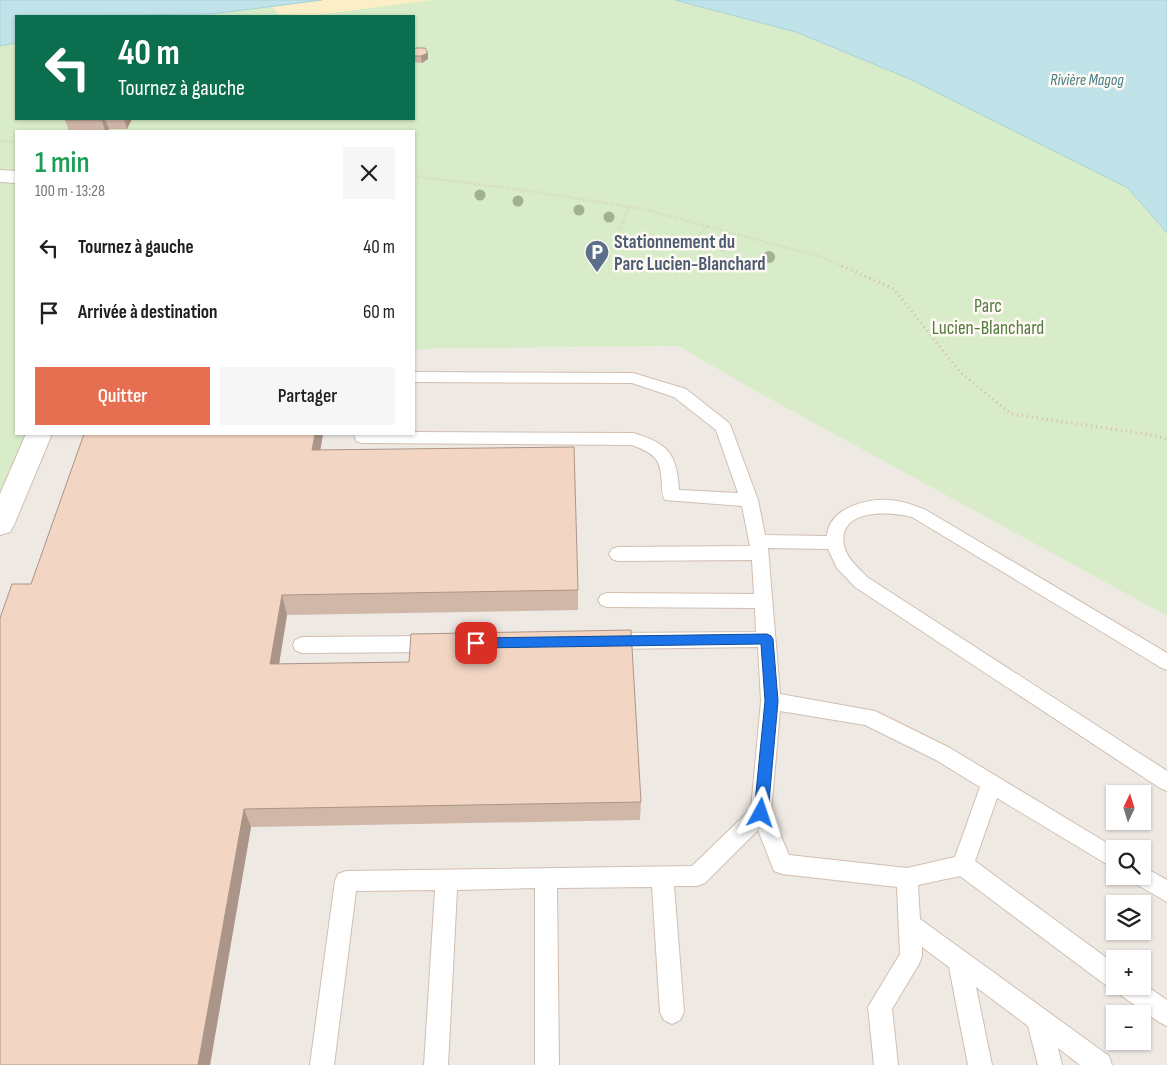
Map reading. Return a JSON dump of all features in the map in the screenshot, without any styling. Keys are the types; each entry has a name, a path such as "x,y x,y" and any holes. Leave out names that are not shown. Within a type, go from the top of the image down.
{"street":[{"path":"0,176 15,176"},
{"path":"0,525 39,435"}],"lane":[{"path":"415,377 634,378 680,393 723,427 749,500 758,547 772,701 761,813 782,864 907,878 963,865 1106,971"},
{"path":"362,435 362,437 634,439 655,446 669,463 671,496 749,500"},
{"path":"1167,662 918,513 903,506 882,505 851,512 841,520 837,531 836,543 839,559 848,571 861,582 1167,782"},
{"path":"618,554 836,543"},
{"path":"608,600 764,601"},
{"path":"589,642 767,639"},
{"path":"302,645 451,643"},
{"path":"772,701 868,718 944,754 1106,854"},
{"path":"963,865 992,783"},
{"path":"322,1065 346,881 697,876 761,813"},
{"path":"662,877 672,1012"},
{"path":"546,878 547,1065"},
{"path":"886,1065 880,1007 911,956 907,878"},
{"path":"436,1065 447,880"},
{"path":"1151,882 1167,892"},
{"path":"910,924 1100,1065"},
{"path":"958,960 980,1065"},
{"path":"1140,995 1167,1014"},
{"path":"1038,1019 1050,1065"}],"path":[{"path":"0,141 15,142"},
{"path":"415,176 529,191 629,207 826,258 894,289 960,372 1011,414 1152,435 1167,439"},
{"path":"620,228 629,207"},
{"path":"686,248 706,226"}],"shaded area":[{"path":"0,176 15,435 415,435 415,349 678,346 757,392 1167,616 1167,1065 0,1065"}],"green space":[{"name":"Parc Lucien-Blanchard","path":"322,0 675,0 796,32 910,79 1129,188 1167,233 1167,616 757,392 678,346 415,349 415,130 15,130 15,435 39,435 0,525 0,46 15,43 15,120 415,120 415,15 156,15 212,14"}],"sand":[{"path":"323,0 432,0 315,15 278,14 272,7"}],"water":[{"path":"0,0 322,0 212,14 15,15 15,43 0,46"},
{"name":"Rivière Magog","path":"675,0 1167,0 1167,233 1128,188 910,79 796,32"}],"building":[{"path":"415,48 425,48 428,53 415,56"},
{"path":"84,435 315,435 312,450 574,447 578,590 282,595 270,664 409,662 411,634 631,630 641,802 244,809 198,1065 0,1065 0,618 12,584 31,584"}],"place":[{"name":"Stationnement du Parc Lucien-Blanchard","path":"597,273"}],"route":[{"path":"476,643 767,639 772,701 761,813"}]}
